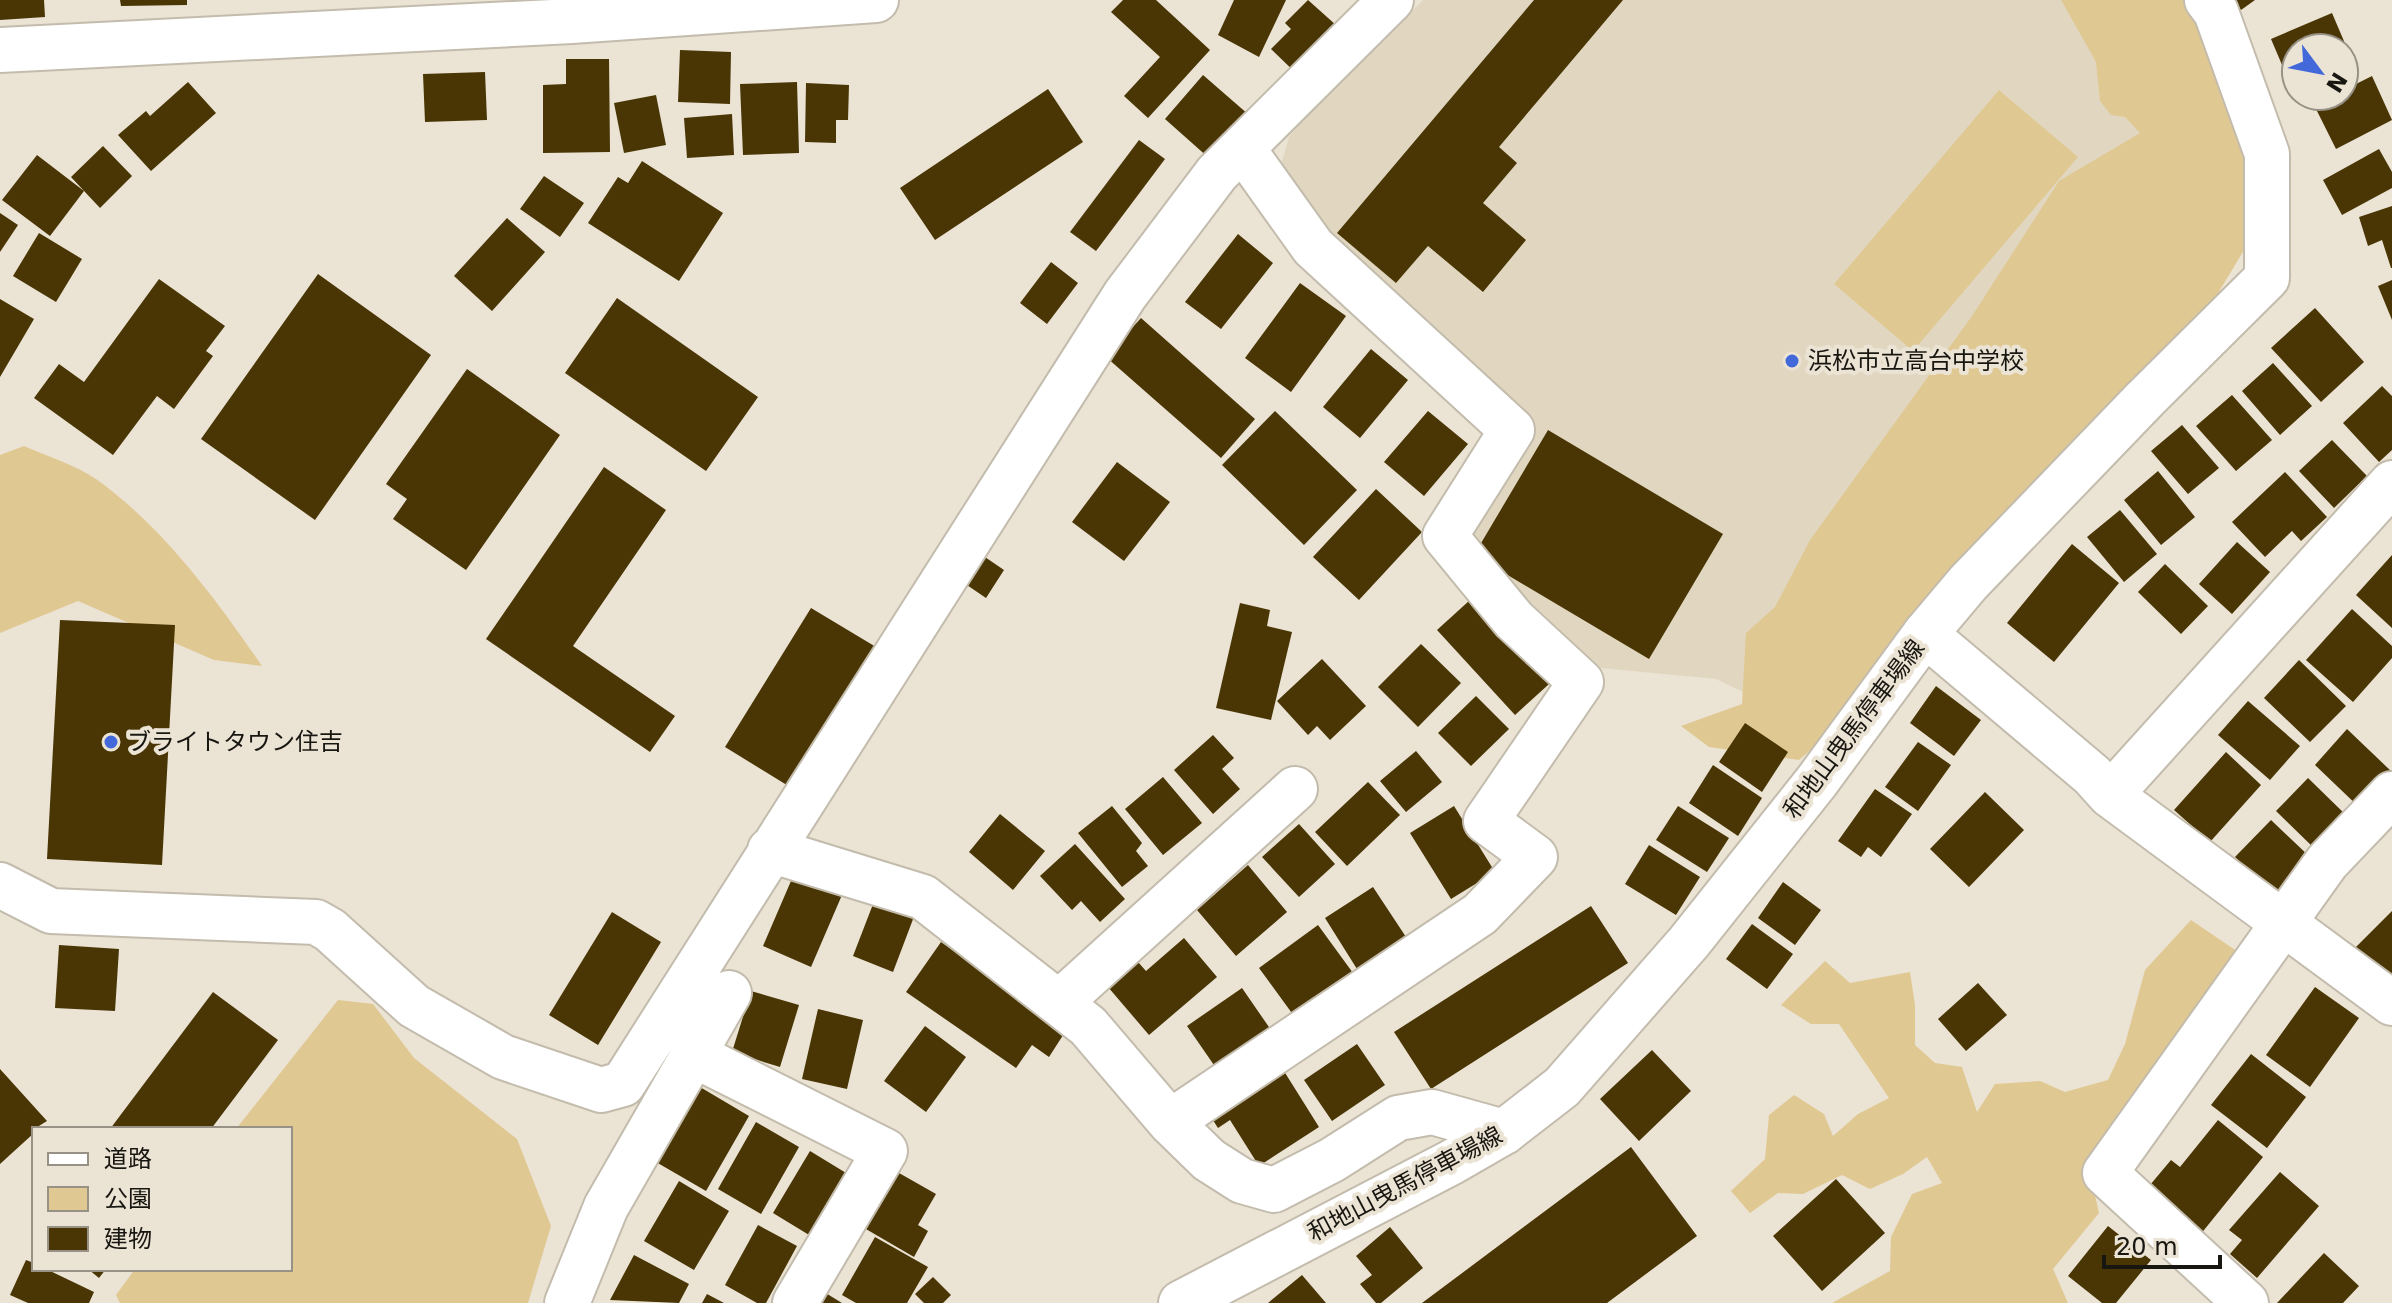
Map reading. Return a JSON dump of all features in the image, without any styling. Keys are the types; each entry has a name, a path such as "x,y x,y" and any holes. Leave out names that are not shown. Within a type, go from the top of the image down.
{"street":[{"path":"0,50 572,21 876,0"},
{"path":"0,885 51,911 316,922 436,1020 503,1057 601,1090 623,1084 1125,295 1217,173 1391,0"},
{"name":"和地山曳馬停車場線","path":"1193,1300 1504,1132 1562,1087 1689,942 1817,781 1925,634 1968,583 2134,410 2267,278 2267,154 2216,12 2207,0"},
{"path":"1170,1122 1480,914 1535,857 1486,821 1581,682 1514,620 1445,536 1512,430 1313,247 1243,149"},
{"path":"2110,795 2392,483"},
{"path":"1925,634 2092,775 2110,795 2282,925 2392,1003"},
{"path":"1060,1002 1295,789"},
{"path":"2246,1303 2105,1173 2327,862 2392,794"},
{"path":"770,850 923,897 1060,1002 1097,1037 1170,1122 1209,1160 1242,1181 1274,1190 1332,1160 1398,1118 1432,1112 1504,1132"},
{"path":"567,1303 606,1207 729,993"},
{"path":"692,1054 885,1151 795,1303"}],"shaded area":[{"name":"浜松市立高台中学校","path":"1423,0 2152,0 2211,113 1806,722 1716,679 1590,667 1465,537 1534,428 1386,294 1290,192 1281,165 1289,137 1306,115"}],"green space":[{"path":"2061,0 2191,0 2249,160 2252,237 2203,318 1847,719 1799,760 1709,747 1681,726 1742,704 1746,633 1775,607 1810,540 1972,316 2059,181 2140,133 2125,117 2111,115 2100,101 2096,62"},
{"path":"1999,90 2078,157 1913,351 1834,284"},
{"path":"24,446 88,474 144,519 187,565 262,666 214,660 78,601 0,633 0,455"},
{"path":"2191,920 2244,956 2088,1164 2099,1213 2053,1269 2068,1303 1832,1303 1890,1271 1891,1237 1912,1194 1942,1183 1927,1157 1903,1174 1870,1189 1842,1175 1803,1194 1778,1193 1750,1213 1731,1191 1765,1159 1769,1115 1794,1095 1824,1114 1833,1136 1858,1114 1889,1098 1839,1024 1811,1024 1781,1005 1825,961 1850,983 1910,972 1915,1005 1915,1045 1935,1063 1962,1067 1977,1112 1995,1084 2040,1081 2065,1092 2108,1080 2125,1044 2145,970"},
{"path":"338,1000 373,1004 414,1058 517,1139 551,1226 528,1303 120,1303 116,1295 134,1271 292,1271 292,1127 238,1127"}],"building":[{"path":"0,0 44,0 45,17 0,20"},
{"path":"120,0 187,0 187,5 121,6"},
{"path":"1123,0 1156,0 1210,50 1148,118 1124,96 1160,57 1111,12"},
{"path":"1234,0 1286,0 1259,57 1218,35"},
{"path":"1308,0 1346,34 1302,79 1271,49 1291,29 1285,23"},
{"path":"1534,0 1623,0 1499,147 1517,163 1483,203 1526,240 1483,292 1428,246 1396,283 1337,233"},
{"path":"2234,0 2255,0 2241,10"},
{"path":"2332,13 2340,32 2287,32"},
{"path":"2280,35 2280,60 2271,39"},
{"path":"680,50 731,52 730,104 678,102"},
{"path":"566,59 609,59 610,152 543,153 543,85 566,84"},
{"path":"485,72 487,120 425,122 423,74"},
{"path":"1203,75 1249,115 1210,159 1165,119"},
{"path":"2372,76 2392,120 2336,149 2318,112 2360,112 2360,82"},
{"path":"188,82 216,113 151,171 118,135 146,111 150,116"},
{"path":"797,82 799,153 743,155 740,84"},
{"path":"806,83 849,85 848,120 836,120 836,143 805,142"},
{"path":"1048,89 1083,142 935,240 900,188"},
{"path":"656,95 666,145 624,153 614,103"},
{"path":"732,114 734,155 687,158 684,118"},
{"path":"1139,140 1165,159 1096,251 1070,232"},
{"path":"103,146 132,176 100,208 71,177"},
{"path":"2379,149 2392,172 2392,188 2342,215 2323,180"},
{"path":"37,155 84,191 50,236 2,200"},
{"path":"642,161 723,213 679,281 588,223 618,177 628,183"},
{"path":"544,176 584,203 560,237 520,209"},
{"path":"2392,206 2391,268 2382,240 2368,246 2359,217"},
{"path":"0,213 18,225 0,252"},
{"path":"507,218 545,252 492,311 454,276"},
{"path":"39,233 82,259 56,302 13,276"},
{"path":"1238,234 1273,263 1221,329 1185,302"},
{"path":"1051,262 1078,283 1047,324 1020,303"},
{"path":"318,274 431,355 315,520 201,439"},
{"path":"159,279 225,326 206,351 213,356 174,409 157,396 113,455 34,398 59,364 84,382"},
{"path":"2392,280 2392,320 2378,286"},
{"path":"1300,283 1346,316 1291,392 1245,358"},
{"path":"617,298 758,397 706,471 565,373"},
{"path":"0,299 34,319 0,377"},
{"path":"2315,308 2364,362 2321,402 2271,348"},
{"path":"1141,318 1255,419 1221,458 1106,357"},
{"path":"1371,349 1408,380 1360,438 1323,407"},
{"path":"2273,363 2312,406 2280,435 2242,391"},
{"path":"467,369 560,435 466,570 393,519 407,499 386,484"},
{"path":"2382,386 2392,396 2392,450 2379,462 2343,423"},
{"path":"2232,395 2272,440 2236,471 2196,426"},
{"path":"1275,411 1357,490 1304,545 1222,465"},
{"path":"1428,411 1468,444 1424,496 1384,462"},
{"path":"2182,425 2219,468 2188,494 2151,451"},
{"path":"1548,430 1723,534 1649,659 1474,555"},
{"path":"2332,440 2367,476 2334,508 2299,471"},
{"path":"1117,462 1170,502 1124,561 1072,522"},
{"path":"604,467 666,510 573,646 675,716 650,752 486,639"},
{"path":"2158,471 2195,517 2161,545 2124,500"},
{"path":"2285,472 2327,517 2301,541 2292,531 2265,557 2232,522"},
{"path":"1376,489 1422,532 1359,600 1313,557"},
{"path":"2120,510 2157,554 2124,582 2087,537"},
{"path":"2237,542 2270,572 2232,614 2199,584"},
{"path":"2072,544 2119,583 2054,662 2007,623"},
{"path":"979,553 1004,570 986,598 961,581"},
{"path":"2392,555 2392,628 2356,595"},
{"path":"2165,564 2208,606 2181,634 2138,592"},
{"path":"1481,590 1559,675 1515,715 1437,630"},
{"path":"1240,603 1270,610 1267,626 1292,632 1271,720 1216,708"},
{"path":"811,608 876,647 790,787 725,747"},
{"path":"2352,609 2392,646 2392,658 2353,702 2306,660"},
{"name":"ブライトタウン住吉","path":"60,620 175,625 162,865 47,859"},
{"path":"1421,644 1461,683 1418,727 1378,687"},
{"path":"1322,659 1366,706 1330,740 1317,726 1308,735 1277,701"},
{"path":"2299,660 2346,706 2310,742 2264,698"},
{"path":"1936,686 1981,720 1954,756 1910,723"},
{"path":"1476,696 1509,729 1471,766 1438,733"},
{"path":"2248,701 2300,746 2270,780 2218,735"},
{"path":"1745,723 1788,752 1762,792 1719,762"},
{"path":"2347,729 2392,772 2392,777 2362,810 2315,765"},
{"path":"1213,735 1234,758 1222,769 1240,789 1213,814 1174,770"},
{"path":"1918,742 1951,765 1918,811 1885,787"},
{"path":"1416,751 1442,782 1406,812 1380,781"},
{"path":"2226,752 2261,785 2210,842 2174,810"},
{"path":"1713,765 1762,798 1738,836 1689,803"},
{"path":"1163,777 1202,823 1163,855 1125,809"},
{"path":"2308,778 2348,817 2316,850 2276,811"},
{"path":"1368,782 1400,815 1347,866 1315,832"},
{"path":"1875,789 1912,814 1881,857 1868,847 1861,857 1838,841"},
{"path":"1985,792 2024,830 1969,887 1930,849"},
{"path":"1112,806 1142,843 1136,851 1148,866 1122,887 1078,833"},
{"path":"1454,806 1495,872 1451,899 1410,833"},
{"path":"1678,806 1729,838 1707,872 1656,840"},
{"path":"1000,814 1045,851 1013,890 969,852"},
{"path":"2271,820 2311,858 2275,896 2235,857"},
{"path":"1299,824 1335,864 1299,897 1262,857"},
{"path":"1075,844 1125,899 1100,922 1081,901 1072,910 1040,876"},
{"path":"1649,845 1700,877 1676,915 1625,884"},
{"path":"1248,865 1287,912 1236,956 1197,910"},
{"path":"797,867 845,888 811,967 763,946"},
{"path":"1783,882 1821,910 1795,945 1758,918"},
{"path":"1373,887 1406,937 1357,969 1325,918"},
{"path":"875,899 915,914 893,972 853,956"},
{"path":"1591,906 1628,963 1431,1089 1394,1032"},
{"path":"2392,911 2392,984 2355,948"},
{"path":"612,912 661,942 598,1045 549,1015"},
{"path":"1752,924 1793,954 1767,989 1726,959"},
{"path":"1318,925 1353,973 1294,1016 1259,968"},
{"path":"1184,938 1217,977 1149,1035 1108,987 1138,962 1146,971"},
{"path":"941,942 1067,1029 1049,1057 1032,1045 1016,1068 906,992"},
{"path":"59,945 119,949 115,1011 55,1008"},
{"path":"1978,983 2007,1015 1966,1051 1938,1019"},
{"path":"2315,987 2359,1018 2310,1087 2266,1055"},
{"path":"1242,988 1271,1030 1216,1068 1187,1026"},
{"path":"751,991 799,1005 780,1067 732,1052"},
{"path":"213,992 278,1040 213,1127 112,1127"},
{"path":"818,1009 863,1020 847,1089 802,1079"},
{"path":"925,1026 966,1057 926,1112 884,1081"},
{"path":"1357,1044 1385,1085 1332,1121 1304,1080"},
{"path":"1652,1050 1691,1091 1639,1141 1600,1099"},
{"path":"2251,1054 2306,1097 2267,1148 2211,1105"},
{"path":"1282,1068 1319,1127 1259,1166 1230,1120 1218,1128 1209,1114"},
{"path":"0,1069 47,1121 32,1127 32,1135 0,1164"},
{"path":"700,1087 749,1116 706,1191 656,1162"},
{"path":"2218,1120 2263,1157 2200,1235 2145,1191 2171,1160 2180,1167"},
{"path":"756,1122 799,1147 761,1214 718,1189"},
{"path":"1631,1147 1697,1236 1607,1303 1422,1303"},
{"path":"810,1151 851,1176 814,1238 773,1213"},
{"path":"892,1169 936,1194 918,1225 928,1231 914,1257 859,1225"},
{"path":"2280,1172 2319,1206 2257,1278 2230,1254 2242,1240 2229,1230"},
{"path":"1836,1179 1885,1233 1822,1291 1773,1236"},
{"path":"679,1181 729,1211 694,1270 644,1241"},
{"path":"758,1225 797,1246 766,1303 757,1303 725,1285"},
{"path":"2108,1226 2151,1260 2116,1303 2102,1303 2068,1276"},
{"path":"1390,1227 1423,1268 1381,1303 1376,1303 1360,1284 1372,1275 1356,1256"},
{"path":"875,1237 928,1267 907,1303 856,1303 842,1295"},
{"path":"2324,1253 2359,1286 2343,1303 2277,1303"},
{"path":"634,1255 689,1284 679,1303 610,1300"},
{"path":"26,1260 32,1262 32,1271 50,1271 94,1292 89,1303 28,1303 10,1295"},
{"path":"90,1271 104,1271 99,1278"},
{"path":"1302,1275 1326,1303 1268,1303"},
{"path":"933,1277 951,1295 943,1303 924,1303 915,1294"},
{"path":"824,1292 842,1303 817,1303"},
{"path":"707,1294 724,1303 702,1303"}],"place":[{"name":"浜松市立高台中学校","path":"1792,361"},
{"name":"ブライトタウン住吉","path":"111,742"}]}
